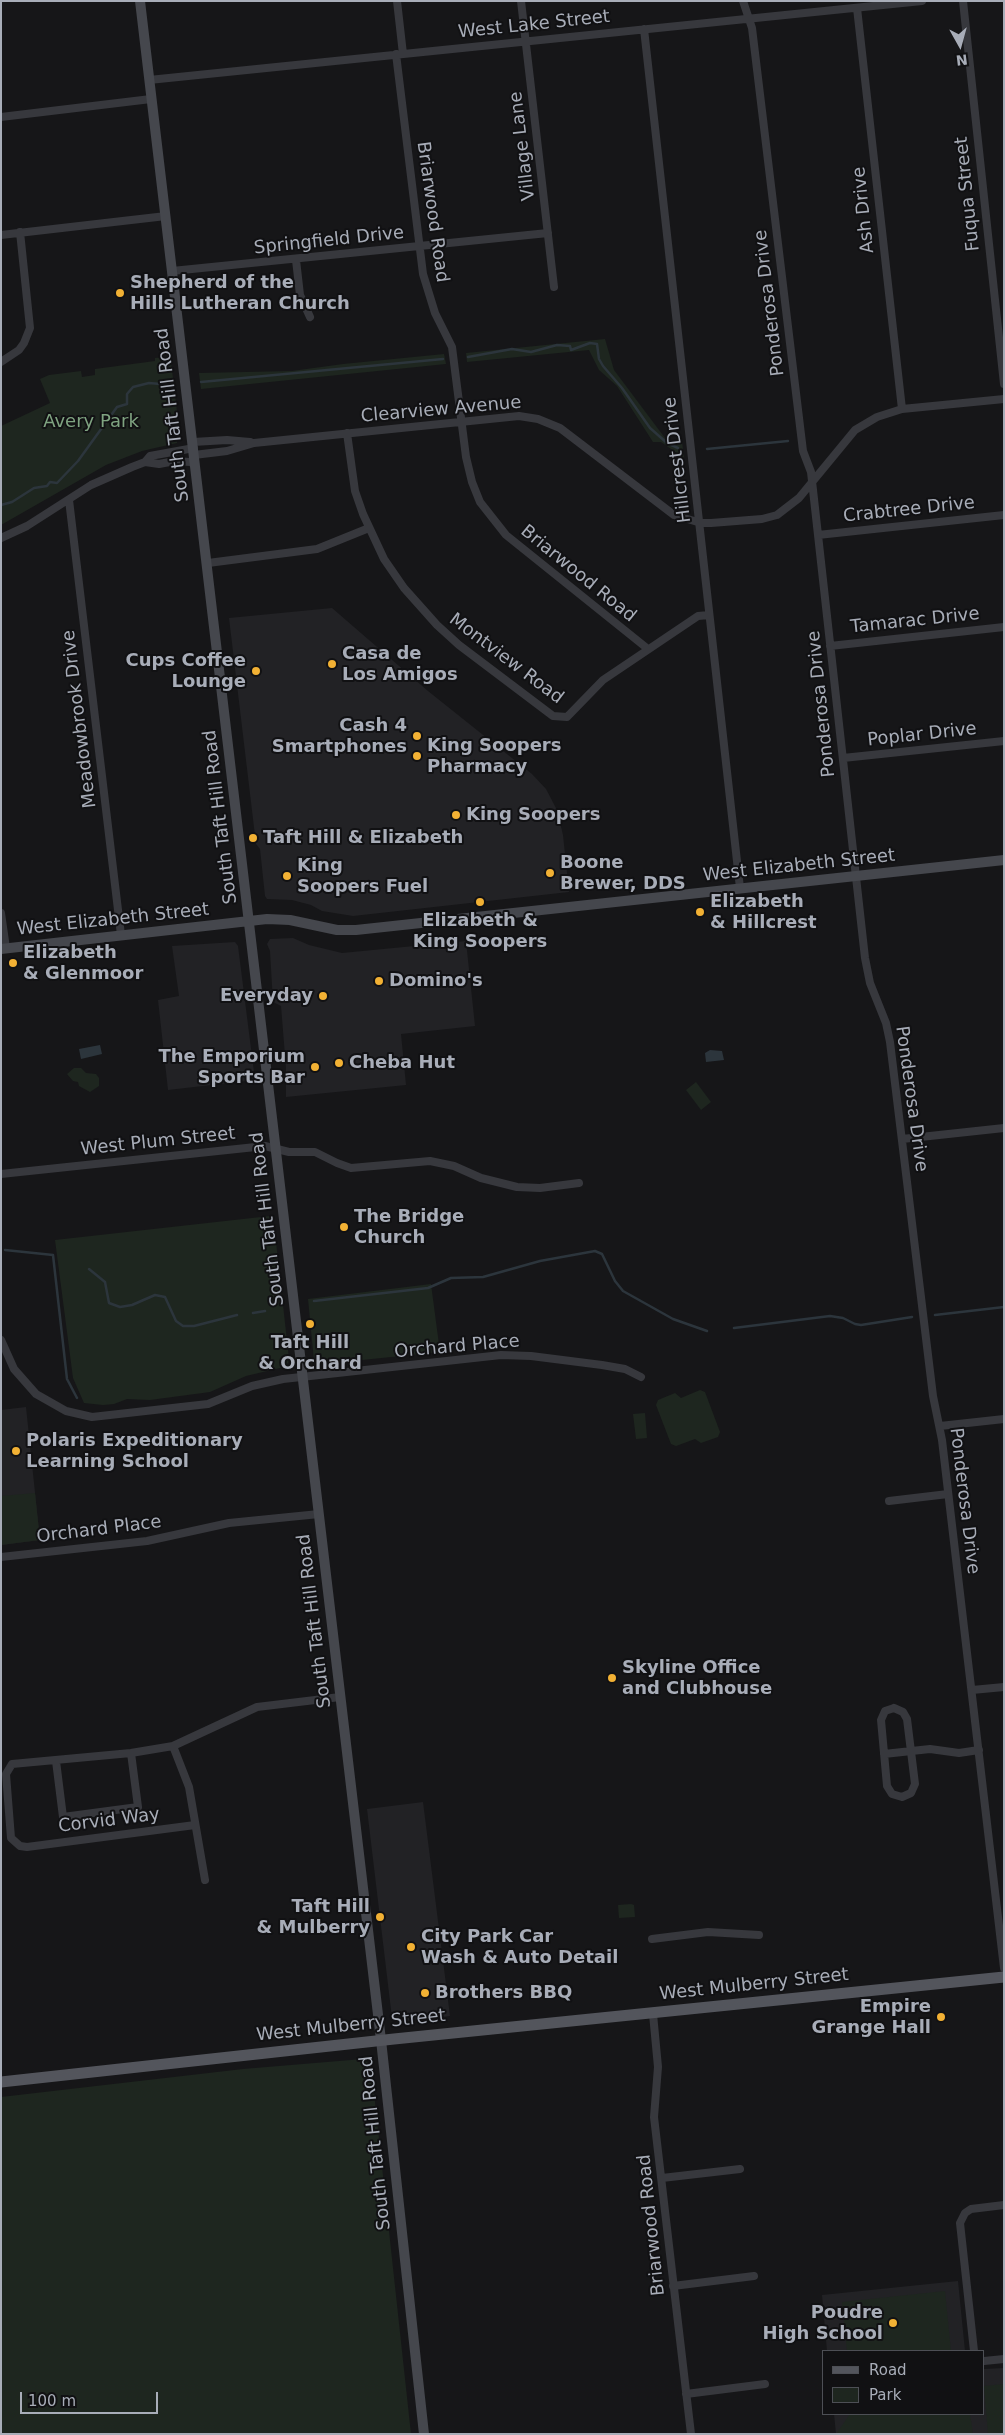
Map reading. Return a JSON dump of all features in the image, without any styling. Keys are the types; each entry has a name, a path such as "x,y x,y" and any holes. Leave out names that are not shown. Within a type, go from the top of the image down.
{"main road":[{"name":"South Taft Hill Road","path":"140,1 208,562 381,2040 424,2434"},
{"name":"West Elizabeth Street","path":"3,948 280,919 338,930 356,930 1004,860"},
{"name":"West Mulberry Street","path":"1,2082 381,2040 1004,1977"}],"street":[{"name":"Briarwood Road","path":"397,1 400,54 420,246 428,294 452,347 461,421 472,482 480,502 495,524 519,547 648,648"},
{"name":"Village Lane","path":"521,1 554,286"},
{"name":"Ponderosa Drive","path":"743,1 752,28 803,451 812,481 865,958 870,983 886,1023 890,1042 933,1396 940,1426 1004,1968"},
{"name":"West Lake Street","path":"149,80 922,1"},
{"name":"Fuqua Street","path":"963,1 1004,384"},
{"name":"Ash Drive","path":"857,8 902,409"},
{"name":"Hillcrest Drive","path":"644,29 701,523 709,615 740,888"},
{"path":"1,117 151,99"},
{"path":"1,235 166,216"},
{"path":"1,362 18,350 30,328 20,232"},
{"name":"Springfield Drive","path":"172,271 296,260 548,233"},
{"path":"296,260 300,295 310,317"},
{"name":"Clearview Avenue","path":"1,538 69,500 91,485 145,462 150,456 227,451 254,443 519,416 538,419 560,428 674,515 701,523 762,519 777,515 799,498 855,430 877,417 902,409 1004,399"},
{"name":"Montview Road","path":"347,433 355,491 369,528 384,559 404,588 437,625 459,645 554,716 567,717 603,680 698,616 709,615"},
{"name":"Clearview Avenue","path":"145,462 159,464 183,461 194,452 227,440 254,443"},
{"name":"Meadowbrook Drive","path":"69,500 120,935"},
{"name":"Crabtree Drive","path":"818,535 1004,515"},
{"path":"208,562 317,548 369,528"},
{"name":"Tamarac Drive","path":"830,646 1004,627"},
{"name":"Poplar Drive","path":"843,758 1004,741"},
{"path":"1,913 3,948"},
{"path":"902,1139 1004,1128"},
{"name":"West Plum Street","path":"1,1174 265,1146 289,1152 315,1152 337,1164 352,1168 424,1161 440,1162 482,1178 517,1187 540,1188 578,1183"},
{"name":"Orchard Place","path":"1,1340 14,1369 36,1394 66,1411 92,1417 202,1406 225,1399 265,1382 517,1354 624,1369 641,1377"},
{"path":"940,1426 1004,1419"},
{"path":"889,1501 948,1494"},
{"name":"Orchard Place","path":"1,1557 147,1541 229,1524 319,1514"},
{"path":"972,1690 1004,1687"},
{"path":"131,1753 138,1807 63,1817 56,1761 131,1753 173,1746 257,1706 340,1697"},
{"path":"891,1708 898,1708 905,1714 911,1752 914,1787 908,1795 902,1797 895,1796 888,1789 884,1754 880,1720 885,1711 891,1708"},
{"path":"173,1746 189,1787 205,1880"},
{"path":"884,1754 930,1749 959,1753 979,1750"},
{"name":"Corvid Way","path":"56,1761 12,1764 6,1774 11,1838 20,1846 27,1847 195,1825"},
{"path":"652,1939 708,1932 759,1935"},
{"name":"Briarwood Road","path":"653,2014 658,2061 654,2117 691,2434"},
{"path":"662,2178 740,2168"},
{"path":"974,2350 961,2220 971,2209 1004,2205"},
{"path":"674,2286 754,2276"},
{"path":"985,2361 1004,2360"},
{"path":"686,2394 765,2384"}],"shaded area":[{"path":"332,608 428,691 532,774 546,789 557,810 563,835 569,892 353,916 322,911 311,905 292,900 267,899 265,896 260,849 256,844 229,618"},
{"path":"293,938 309,945 342,953 466,941 475,1026 401,1034 406,1085 286,1097 286,1068 281,1006 273,1002 270,951 267,944 270,939"},
{"path":"235,942 238,946 255,1080 168,1090 158,1000 179,996 172,946"},
{"path":"100,1045 102,1054 81,1059 79,1049"},
{"path":"710,1050 722,1051 724,1060 706,1062 705,1053"},
{"name":"Polaris Expeditionary Learning School","path":"26,1407 40,1540 1,1545 1,1410"},
{"path":"423,1802 450,2016 396,2022 392,2018 367,1809"},
{"name":"Poudre High School","path":"958,2281 965,2350 827,2350 822,2295"},
{"path":"1004,2368 1004,2434 836,2434 834,2415 985,2415 985,2369"}],"green space":[{"path":"605,339 614,370 668,442 682,441 684,458 661,442 653,442 617,386 599,370 589,350 467,362 466,353"},
{"path":"444,354 446,364 201,389 199,373 292,371"},
{"name":"Avery Park","path":"166,357 171,362 180,436 177,438 177,443 142,451 106,465 1,525 1,426 50,403 40,379 49,375 81,371 82,377 95,375 95,369 155,361 155,358"},
{"path":"74,1068 81,1068 86,1073 96,1074 99,1078 99,1086 90,1092 79,1086 78,1082 73,1081 67,1074"},
{"path":"696,1082 711,1102 701,1110 686,1090"},
{"path":"270,1216 275,1233 288,1363 280,1368 246,1376 210,1392 150,1400 127,1399 114,1404 103,1405 84,1403 73,1378 55,1240"},
{"path":"431,1284 440,1352 323,1364 314,1361 308,1299"},
{"path":"700,1390 705,1392 720,1432 718,1437 701,1443 695,1439 676,1446 671,1444 656,1405 658,1400 675,1393 681,1398"},
{"path":"645,1413 647,1438 636,1439 633,1414"},
{"path":"35,1493 40,1540 1,1545 1,1496"},
{"path":"618,1905 634,1905 635,1917 619,1918"},
{"path":"363,2059 371,2065 411,2434 1,2434 1,2097 243,2069"},
{"name":"Poudre High School","path":"945,2291 951,2350 847,2350 842,2302"},
{"path":"1004,2384 1004,2434 988,2434 985,2386"},
{"path":"849,2415 970,2415 973,2434 836,2434"}],"waterway":[{"path":"468,357 512,349 531,352 557,345 570,346 571,350 590,343 597,344 599,359 603,366 622,388 650,428 667,443 678,448"},
{"path":"201,382 443,359"},
{"path":"1,505 12,502 34,488 47,486 50,482 57,483 78,461 117,407 127,404 127,394 133,387 149,383 172,385"},
{"path":"707,449 788,441"},
{"path":"5,1250 53,1255 67,1379 77,1398"},
{"path":"314,1301 428,1288 451,1278 483,1277 540,1261 595,1251 602,1254 615,1281 623,1291 673,1319 707,1331"},
{"path":"89,1269 105,1282 109,1303 120,1307 132,1305 155,1295 165,1297 176,1321 183,1326 194,1326 237,1315"},
{"path":"935,1315 1004,1307"},
{"path":"253,1313 265,1311"},
{"path":"734,1328 830,1316 843,1318 861,1325 912,1317"}],"place":[{"name":"Shepherd of the Hills Lutheran Church","path":"120,293"},
{"name":"Casa de Los Amigos","path":"332,664"},
{"name":"Cups Coffee Lounge","path":"256,671"},
{"name":"Cash 4 Smartphones","path":"417,736"},
{"name":"King Soopers Pharmacy","path":"417,756"},
{"name":"King Soopers","path":"456,815"},
{"name":"Taft Hill & Elizabeth","path":"253,838"},
{"name":"Boone Brewer, DDS","path":"550,873"},
{"name":"King Soopers Fuel","path":"287,876"},
{"name":"Elizabeth & King Soopers","path":"480,902"},
{"name":"Elizabeth & Hillcrest","path":"700,912"},
{"name":"Elizabeth & Glenmoor","path":"13,963"},
{"name":"Domino's","path":"379,981"},
{"name":"Everyday","path":"323,996"},
{"name":"Cheba Hut","path":"339,1063"},
{"name":"The Emporium Sports Bar","path":"315,1067"},
{"name":"The Bridge Church","path":"344,1227"},
{"name":"Taft Hill & Orchard","path":"310,1324"},
{"name":"Polaris Expeditionary Learning School","path":"16,1451"},
{"name":"Skyline Office and Clubhouse","path":"612,1678"},
{"name":"Taft Hill & Mulberry","path":"380,1917"},
{"name":"City Park Car Wash & Auto Detail","path":"411,1947"},
{"name":"Brothers BBQ","path":"425,1993"},
{"name":"Empire Grange Hall","path":"941,2017"},
{"name":"Poudre High School","path":"893,2323"}]}
